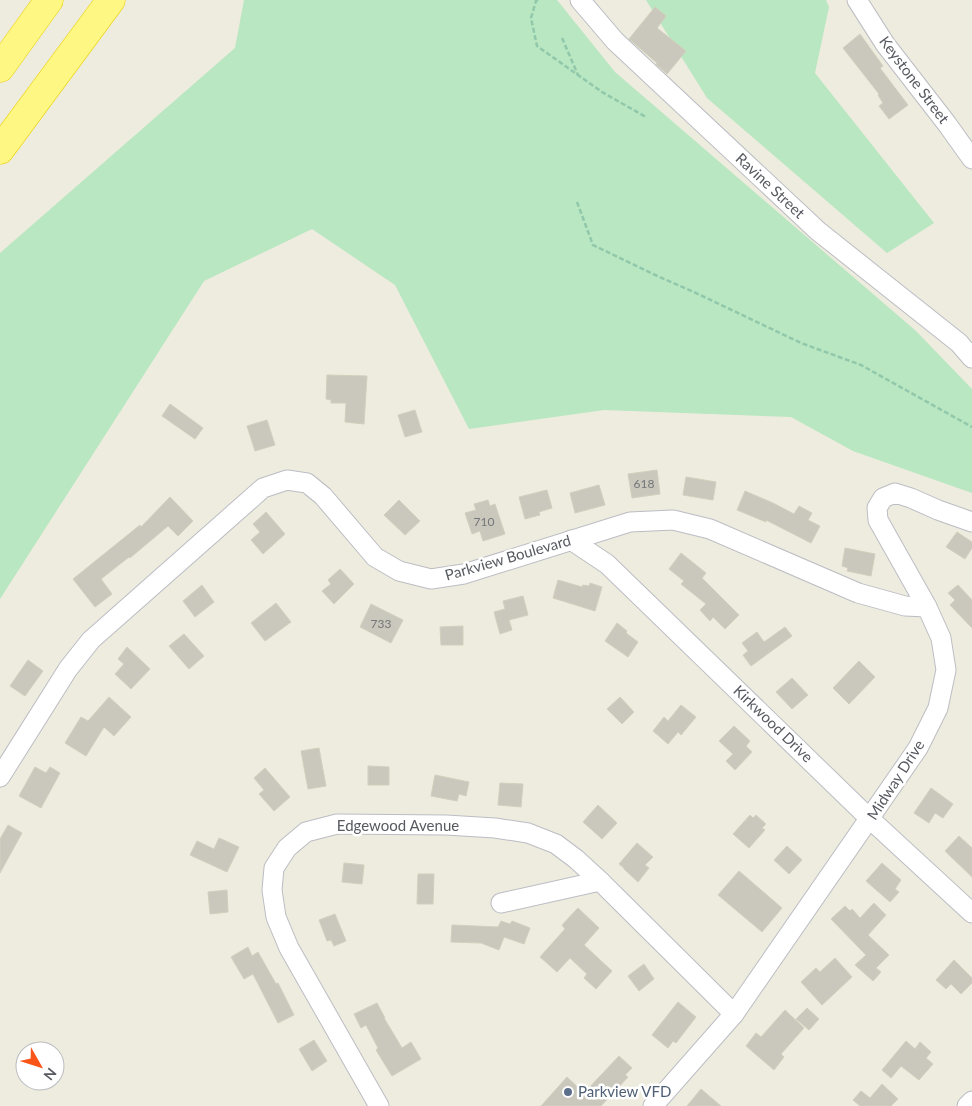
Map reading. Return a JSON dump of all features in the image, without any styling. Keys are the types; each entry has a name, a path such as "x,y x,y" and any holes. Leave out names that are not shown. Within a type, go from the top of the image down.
{"highway":[{"path":"0,68 49,0"},
{"path":"0,150 112,0"}],"street":[{"name":"Ravine Street","path":"580,0 615,41 818,231 966,341 972,358"},
{"name":"Keystone Street","path":"857,0 885,44 972,159"},
{"name":"Parkview Boulevard","path":"0,777 68,669 91,640 263,488 287,480 307,483 323,496 375,557 398,571 431,579 464,574 630,522 673,520 710,529 858,592 905,606 927,607"},
{"name":"Midway Drive","path":"654,1106 734,1014 918,748 938,708 946,670 941,638 927,607 878,520 877,508 883,498 895,493 972,522"},
{"name":"Kirkwood Drive","path":"571,540 607,564 870,819 972,913"},
{"name":"Edgewood Avenue","path":"379,1106 289,948 276,917 272,890 274,868 288,848 306,832 338,824 446,825 496,828 528,833 556,844 600,881 734,1014"},
{"path":"501,903 600,881"},
{"path":"967,1106 972,1101"}],"path":[{"path":"538,0 536,1 531,18 537,46 602,92 646,117"},
{"path":"562,38 578,76"},
{"path":"577,202 593,245 801,343 861,365 972,427"}],"green space":[{"path":"244,0 557,0 615,72 916,331 972,389 972,493 853,451 791,417 604,410 469,429 395,285 312,229 204,281 0,599 0,253 235,48"},
{"path":"646,0 826,0 829,7 815,73 934,223 887,253 707,98"}],"building":[{"path":"655,7 666,16 657,28 686,51 667,74 629,39"},
{"path":"860,34 883,66 880,68 908,105 889,119 879,106 883,103 879,94 843,48"},
{"path":"327,375 367,376 364,424 345,422 346,403 331,403 331,400 326,399"},
{"path":"170,404 203,428 195,439 162,416"},
{"path":"415,410 422,432 405,437 398,415"},
{"path":"267,420 275,445 255,451 247,426"},
{"path":"657,470 660,494 632,498 628,474"},
{"path":"686,477 716,482 713,500 683,495"},
{"path":"599,485 605,505 575,513 570,493"},
{"path":"547,490 552,508 539,512 540,515 525,519 519,497"},
{"path":"745,491 794,514 799,506 812,513 808,520 820,526 811,543 766,520 766,522 737,510"},
{"path":"170,497 193,521 178,536 168,526 130,558 101,579 112,594 95,607 73,579 140,525 141,527"},
{"path":"399,500 420,521 405,535 384,515"},
{"path":"488,500 490,506 495,504 505,534 483,541 480,531 472,534 465,513 476,510 474,504"},
{"path":"266,512 285,534 263,554 251,540 260,532 253,524"},
{"path":"957,532 972,542 972,548 965,559 946,547"},
{"path":"845,548 875,554 871,576 847,571 848,568 842,566"},
{"path":"681,553 706,573 702,578 739,615 725,629 713,617 710,621 700,610 706,604 681,584 684,581 669,569"},
{"path":"340,569 354,584 334,604 322,591 331,584 328,580"},
{"path":"558,580 582,587 583,585 589,586 590,583 602,587 595,611 553,598"},
{"path":"202,585 214,602 195,617 183,601"},
{"path":"958,585 972,600 972,628 950,605 955,600 948,593"},
{"path":"523,596 528,615 509,620 512,630 500,634 494,612 505,609 503,601"},
{"path":"276,603 291,622 265,641 251,623"},
{"path":"371,604 403,620 391,643 360,627"},
{"path":"617,623 638,642 628,657 605,641"},
{"path":"463,626 463,645 441,645 440,627"},
{"path":"785,627 792,636 751,666 743,655 748,651 742,643 757,632 764,642"},
{"path":"184,634 204,656 189,669 169,646"},
{"path":"127,647 150,669 131,689 115,674 124,664 118,659"},
{"path":"28,660 43,671 25,696 10,686"},
{"path":"859,661 875,677 849,704 833,688"},
{"path":"792,678 808,695 792,709 776,692"},
{"path":"109,697 131,717 114,736 104,727 86,756 65,743 81,717 88,721"},
{"path":"620,697 634,712 622,724 607,709"},
{"path":"681,705 696,717 681,735 678,732 668,744 653,731 664,717 668,721"},
{"path":"734,726 750,741 746,746 752,752 735,770 726,761 733,754 719,741"},
{"path":"319,748 326,786 308,789 301,751"},
{"path":"368,766 389,767 389,785 368,785"},
{"path":"35,767 46,773 50,767 60,773 41,808 19,796"},
{"path":"265,768 290,797 274,811 259,794 264,790 254,778"},
{"path":"435,775 469,782 466,796 459,794 457,801 431,796"},
{"path":"500,783 523,784 521,807 498,805"},
{"path":"931,788 953,804 943,818 935,813 929,823 914,813"},
{"path":"598,805 617,823 602,839 583,822"},
{"path":"750,815 753,818 756,815 766,824 762,828 765,830 749,848 733,834"},
{"path":"8,825 22,833 0,873 0,839"},
{"path":"959,836 972,848 972,877 945,851"},
{"path":"219,838 239,847 227,872 190,855 197,841 214,849"},
{"path":"637,843 653,857 645,865 649,868 638,882 619,864"},
{"path":"787,846 802,860 789,874 774,860"},
{"path":"344,863 364,865 362,884 342,882"},
{"path":"882,863 901,880 895,889 899,892 890,902 866,881"},
{"path":"739,871 782,908 762,932 718,895"},
{"path":"418,874 434,874 433,904 417,904"},
{"path":"227,890 228,912 210,914 208,892"},
{"path":"874,903 886,915 868,935 889,955 876,968 881,972 873,981 855,965 866,955 831,919 845,906 850,911 852,909 860,918"},
{"path":"578,908 599,928 584,945 612,971 596,989 584,978 587,974 570,958 557,972 540,957 565,929 562,925"},
{"path":"335,914 346,941 334,946 331,940 327,941 319,920"},
{"path":"501,921 510,924 512,921 530,928 524,944 504,937 499,950 481,943 451,942 452,925 498,927"},
{"path":"248,947 252,956 258,952 276,984 278,983 294,1015 278,1023 253,974 244,979 231,957"},
{"path":"835,958 852,977 822,1005 801,982 816,968 820,972"},
{"path":"954,960 972,978 972,983 961,994 951,984 946,989 936,980"},
{"path":"644,964 654,979 639,991 628,976"},
{"path":"678,1002 696,1017 676,1043 673,1041 668,1048 652,1035"},
{"path":"377,1003 402,1048 411,1042 421,1059 392,1076 376,1050 378,1048 366,1025 361,1028 354,1014"},
{"path":"807,1008 819,1019 809,1030 796,1019"},
{"path":"785,1010 804,1028 781,1054 784,1057 774,1070 746,1046 756,1033 761,1037"},
{"path":"314,1040 327,1061 312,1071 299,1049"},
{"path":"906,1041 915,1049 920,1042 931,1052 926,1058 933,1064 919,1080 901,1066 891,1078 882,1070"},
{"path":"619,1056 632,1068 625,1075 628,1077 601,1106 541,1106 567,1077 584,1093"},
{"path":"882,1084 898,1099 891,1106 860,1106 853,1100 861,1091 870,1098"},
{"path":"701,1089 721,1106 687,1106"}],"place":[{"name":"Parkview VFD","path":"568,1092"}]}
